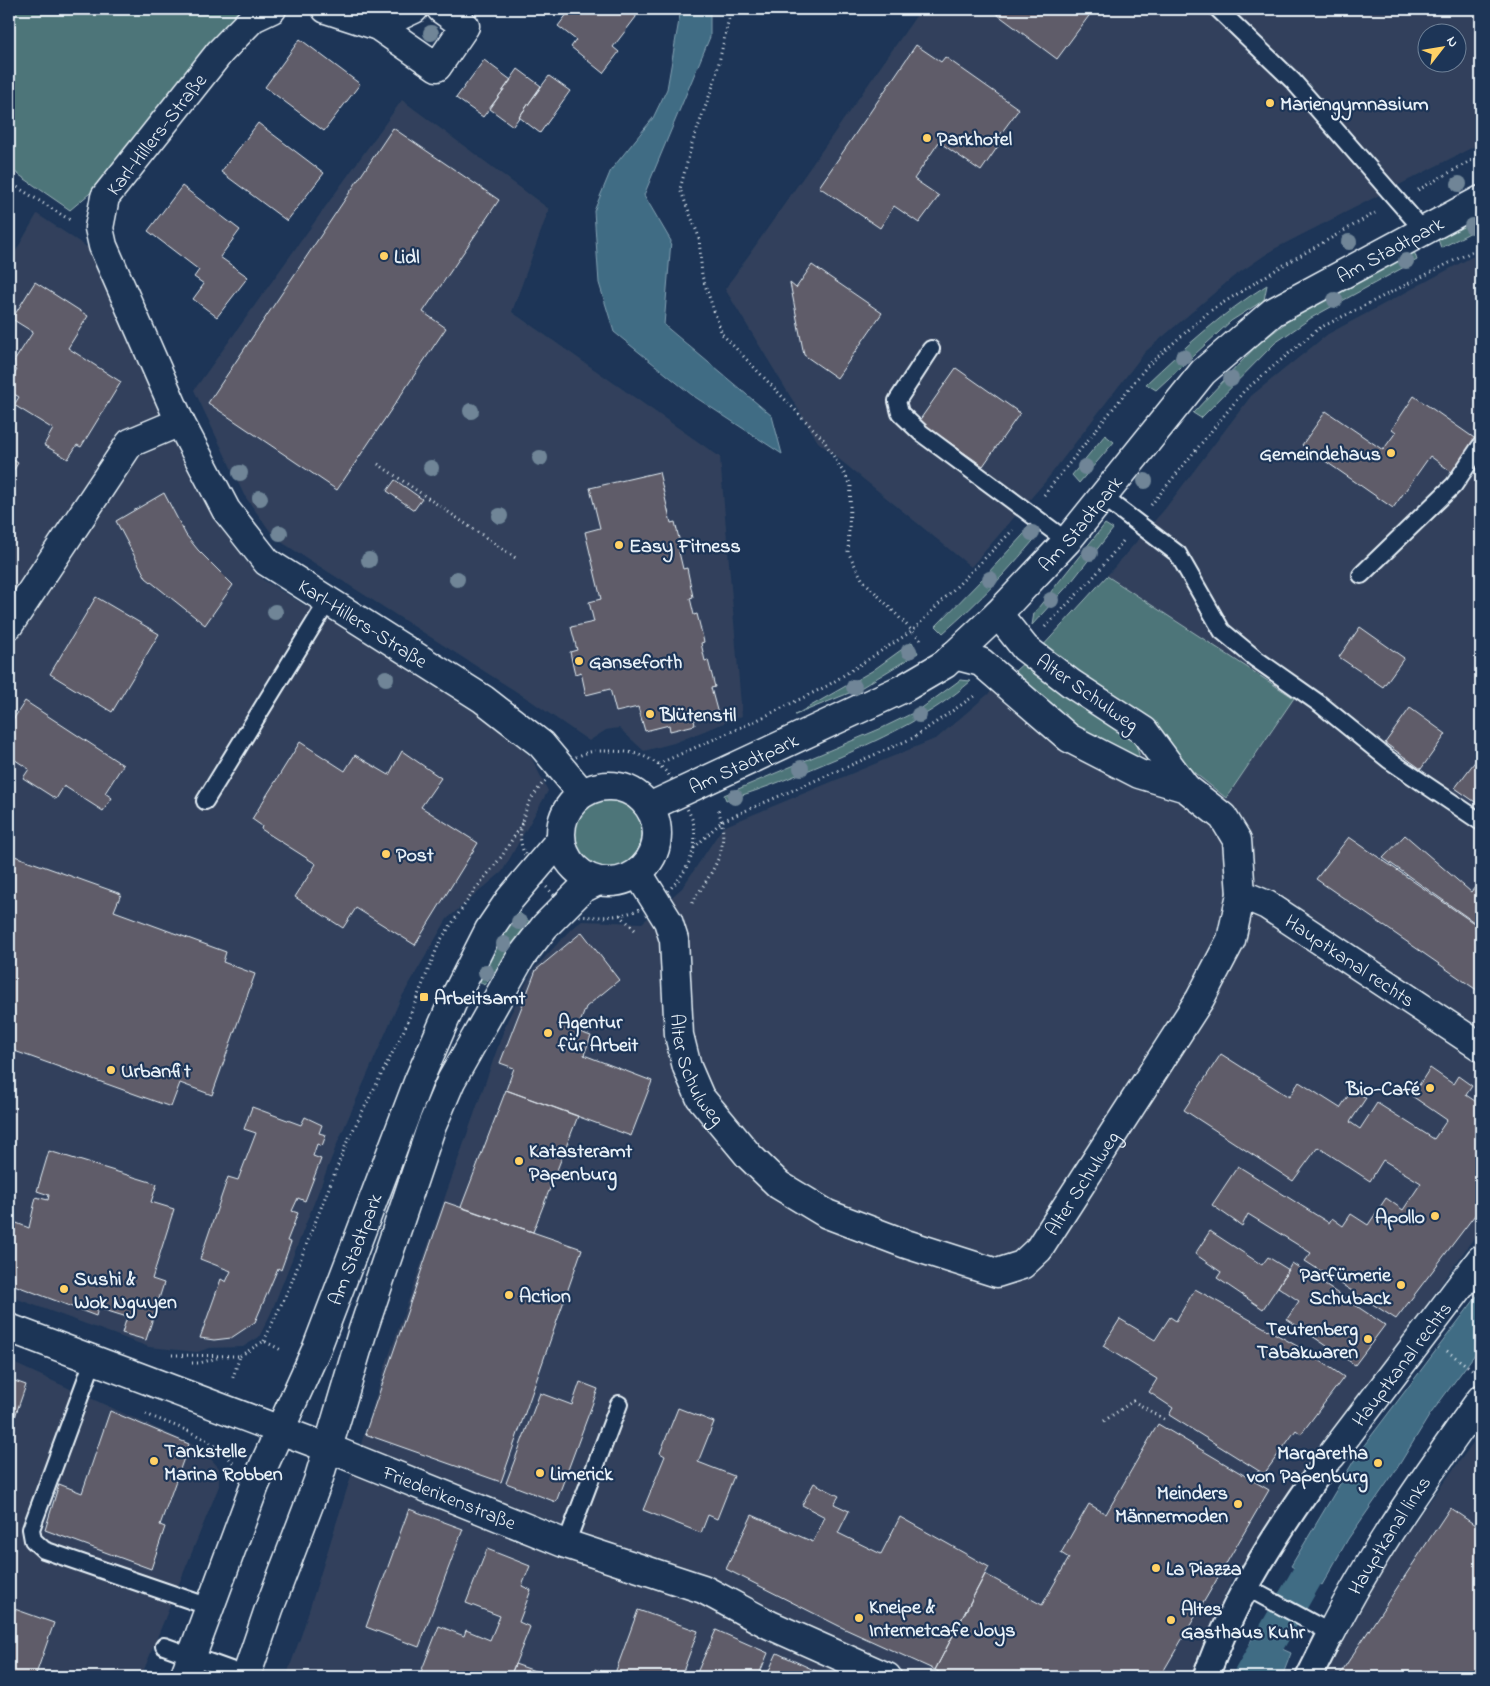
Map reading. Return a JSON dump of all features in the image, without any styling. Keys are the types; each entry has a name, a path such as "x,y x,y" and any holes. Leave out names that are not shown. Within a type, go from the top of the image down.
{"street":[{"name":"Karl-Hillers-Straße","path":"272,9 253,18 220,52 105,197 99,228 103,246 180,422 226,510 267,562 483,699 541,744 582,793"},
{"path":"326,9 378,26 437,68 466,26 440,9"},
{"path":"378,26 414,9"},
{"name":"Am Stadtpark","path":"649,806 904,688 949,659 998,614 1067,541 1203,372 1273,312 1481,200"},
{"path":"9,626 130,443 180,422"},
{"name":"Alter Schulweg","path":"638,873 668,921 674,940 679,1035 687,1067 700,1096 749,1156 779,1185 827,1214 906,1244 997,1274 1022,1265 1039,1249 1200,999 1231,940 1241,894 1237,840 1223,817 1186,788 1144,731 1072,684 1025,648 998,614"},
{"path":"949,659 981,662 1069,738 1139,774 1186,788"},
{"path":"611,785 626,788 639,795 649,806 656,820 658,834 655,849 648,862 638,873 626,879 612,882 598,881 584,876 573,866 565,854 561,840 561,826 565,813 572,802 582,793 596,787 611,785"},
{"name":"Am Stadtpark","path":"188,1667 255,1485 316,1350 418,1082 452,1001 489,930 510,899 561,840"},
{"name":"Am Stadtpark","path":"247,1677 328,1448 363,1330 431,1128 448,1089 522,957 545,926 582,889 598,881"},
{"name":"Hauptkanal rechts","path":"1241,894 1267,905 1481,1047"},
{"name":"Hauptkanal rechts","path":"1206,1677 1246,1587 1273,1540 1331,1456 1481,1259"},
{"name":"Friederikenstraße","path":"9,1328 328,1448 566,1544 703,1589 770,1626 887,1677"},
{"name":"Hauptkanal links","path":"1309,1677 1324,1629 1351,1593 1397,1518 1481,1400"}],"lane":[{"path":"1218,9 1293,81 1424,231"},
{"path":"931,349 897,400 900,413 921,433 1067,541"},
{"path":"1361,575 1454,485 1481,445"},
{"path":"1102,496 1178,554 1222,631 1256,659 1320,704 1389,760 1481,822"},
{"path":"205,801 328,600"},
{"path":"93,1361 31,1529 33,1540 44,1550 210,1607"},
{"path":"566,1544 619,1404"},
{"path":"1246,1587 1324,1629"},
{"path":"164,1646 188,1667 247,1677"}],"path":[{"path":"731,9 715,80 692,144 680,189 699,237 702,276 722,334 823,439 851,484 848,552 862,579 912,631 949,659"},
{"path":"658,764 753,722 827,686 912,631 1030,513 1147,366 1210,311 1282,266 1481,155"},
{"path":"9,182 87,231 99,228"},
{"path":"378,464 517,559"},
{"path":"595,751 623,752 649,758 658,764 665,769 680,792 694,825 694,848 681,878 656,901 626,914 600,918 575,916 533,872 522,847 524,820 530,800 542,783 559,766 577,754 595,751"},
{"path":"264,1342 290,1286 347,1142 394,1053 440,940 474,891 502,856 524,820"},
{"path":"1442,1347 1473,1370"},
{"path":"1104,1421 1133,1401 1164,1419"},
{"path":"211,1443 226,1454 235,1466"}],"shaded area":[{"path":"681,9 710,9 710,37 644,195 671,241 664,325 772,416 782,454 692,395 614,332 599,283 594,211 611,170 653,118 667,89"},
{"path":"921,9 1481,9 1481,143 1274,249 1233,277 1145,352 1045,482 971,567 818,442 725,289"},
{"path":"402,100 549,209 512,312 720,457 742,716 674,743 644,751 619,728 606,730 589,741 531,701 275,538 244,495 194,390"},
{"path":"37,214 90,249 159,407 217,522 262,579 478,710 531,757 548,791 502,872 447,919 400,1000 337,1144 271,1313 259,1337 243,1347 210,1348 197,1352 149,1347 9,1296 9,263"},
{"path":"1481,252 1481,1228 1232,1579 1191,1677 286,1677 302,1633 386,1364 507,1021 533,970 571,929 582,921 642,923 682,888 723,827 937,738 1051,640 1164,510 1251,396 1328,334"},
{"path":"1481,1291 1481,1346 1429,1416 1396,1470 1348,1539 1322,1585 1291,1566 1359,1452"},
{"path":"9,1361 202,1449 219,1468 219,1486 141,1677 9,1677"},
{"path":"1481,1432 1481,1677 1318,1677 1378,1571"},
{"path":"1253,1636 1291,1653 1282,1677 1237,1677"}],"green space":[{"path":"9,9 245,9 108,178 70,210 9,168"},
{"path":"1481,216 1481,227 1441,248 1438,239"},
{"path":"1414,251 1417,260 1311,318 1275,343 1201,418 1193,413 1257,345 1292,318"},
{"path":"1267,285 1264,300 1231,321 1156,390 1146,384 1219,319"},
{"path":"1105,435 1114,442 1079,483 1072,475"},
{"path":"1034,523 1042,530 1019,558 970,609 943,633 936,626"},
{"path":"1105,524 1113,529 1072,581 1032,625 1034,613"},
{"path":"1107,576 1294,698 1226,798 1040,649"},
{"path":"912,642 918,653 859,689 795,715 872,671"},
{"path":"1026,661 1133,736 1139,754 1138,759 1078,732 1027,687 1015,671"},
{"path":"960,680 971,681 941,704 892,733 798,775 726,800 724,795 882,728 919,710"},
{"path":"607,798 626,804 636,814 642,833 636,852 626,862 607,868 588,862 578,852 572,833 578,814 588,804"},
{"path":"515,909 532,924 484,985 474,977"}],"building":[{"path":"571,9 635,9 636,17 613,47 619,52 603,73 571,47 576,40 558,26"},
{"path":"990,9 1094,9 1057,59"},
{"path":"300,39 360,84 324,131 265,87"},
{"name":"Parkhotel","path":"916,45 941,62 945,57 1019,109 999,136 1003,139 981,171 939,142 914,179 939,196 919,223 894,206 880,228 819,187"},
{"path":"484,60 511,80 483,117 456,98"},
{"path":"518,69 541,86 513,126 490,109"},
{"path":"549,76 570,91 540,133 519,117"},
{"path":"258,123 324,173 287,221 221,172"},
{"name":"Lidl","path":"393,128 499,200 423,312 446,328 337,490 208,403"},
{"path":"182,186 240,230 220,257 248,277 217,317 193,299 204,284 194,277 199,270 148,231"},
{"path":"812,265 882,313 837,378 804,355 790,283 796,288"},
{"path":"35,282 88,316 68,348 121,382 81,447 77,445 68,459 44,445 53,429 14,405 19,397 9,391 9,383 17,370 11,366 33,332 12,319"},
{"path":"956,368 1020,413 983,466 919,421"},
{"name":"Gemeindehaus","path":"1414,396 1477,440 1453,473 1430,456 1393,508 1302,445 1326,411 1383,450 1396,432 1392,429"},
{"path":"9,457 18,463 9,478"},
{"path":"659,472 671,523 675,522 682,551 679,552 683,569 687,568 693,597 690,598 694,615 697,614 704,642 701,643 705,661 708,660 715,687 711,688 718,714 694,720 695,725 670,731 669,725 645,731 638,707 616,712 610,689 586,695 581,672 575,674 570,652 577,650 571,627 594,622 589,602 601,599 585,532 600,528 590,488"},
{"path":"395,480 422,499 414,510 387,491"},
{"path":"164,493 186,535 198,550 233,585 205,625 146,578 116,521"},
{"path":"96,597 159,634 112,712 50,674"},
{"path":"1360,627 1404,658 1383,687 1339,657"},
{"path":"25,701 123,765 105,793 112,798 103,811 64,786 56,799 23,778 29,769 9,756 9,726"},
{"path":"1410,708 1446,734 1421,769 1385,743"},
{"name":"Post","path":"300,742 345,771 355,755 389,775 402,751 441,778 421,807 478,843 415,945 356,908 343,928 295,897 316,864 261,829 262,826 252,819"},
{"path":"1481,755 1481,806 1455,788"},
{"path":"1405,835 1471,892 1481,880 1481,927 1383,858"},
{"path":"1349,837 1481,928 1481,993 1316,879"},
{"path":"9,854 121,894 114,911 226,952 223,962 255,974 212,1095 180,1083 171,1107 9,1049"},
{"name":"Agentur für Arbeit","path":"582,932 619,980 586,1007 577,1031 591,1036 584,1055 652,1081 631,1136 506,1090 514,1068 500,1063 536,970"},
{"path":"1221,1054 1289,1097 1299,1082 1340,1108 1352,1090 1366,1098 1350,1122 1360,1129 1377,1103 1434,1139 1447,1120 1412,1096 1430,1068 1453,1084 1458,1076 1472,1086 1466,1095 1481,1105 1481,1207 1396,1319 1305,1261 1311,1253 1248,1214 1242,1226 1212,1205 1238,1166 1329,1223 1332,1218 1343,1226 1351,1214 1368,1225 1386,1198 1403,1210 1421,1183 1383,1160 1370,1181 1318,1147 1293,1181 1184,1110"},
{"name":"Katasteramt Papenburg","path":"506,1090 578,1116 533,1232 461,1207"},
{"path":"252,1107 301,1125 305,1117 322,1125 319,1133 326,1135 322,1146 317,1144 313,1156 321,1159 305,1201 298,1198 292,1211 298,1213 287,1241 291,1242 281,1270 278,1268 255,1322 231,1338 214,1340 200,1338 221,1279 226,1282 231,1271 200,1259 228,1177 238,1180 256,1133 244,1129"},
{"path":"49,1151 157,1184 151,1202 174,1209 152,1279 164,1283 146,1340 122,1333 127,1317 98,1308 96,1316 9,1283 9,1220 29,1228 36,1197 48,1200 49,1195 37,1191"},
{"path":"445,1202 582,1249 501,1482 365,1434"},
{"path":"1210,1231 1262,1265 1268,1257 1289,1270 1263,1309 1217,1278 1221,1272 1195,1254"},
{"path":"1292,1263 1385,1325 1355,1365 1287,1319 1299,1301 1278,1287"},
{"path":"1195,1289 1306,1351 1344,1377 1301,1434 1296,1430 1264,1474 1169,1415 1173,1408 1149,1392 1157,1379 1103,1346 1120,1319 1155,1340 1170,1317 1176,1321"},
{"path":"9,1379 26,1385 9,1434"},
{"path":"580,1382 598,1389 556,1502 506,1483 540,1393 572,1405"},
{"path":"678,1408 714,1422 698,1462 734,1476 717,1519 708,1515 701,1533 643,1510 665,1456 660,1453"},
{"path":"110,1411 189,1444 160,1525 165,1527 151,1569 45,1530 59,1484 82,1493"},
{"path":"1158,1424 1269,1490 1160,1677 948,1677 935,1670 985,1574 1042,1605 1069,1558 1061,1553 1089,1504 1106,1514"},
{"path":"814,1483 839,1496 834,1504 849,1511 838,1533 881,1554 900,1517 989,1567 935,1670 845,1629 726,1569 752,1515 813,1542 825,1517 802,1505"},
{"path":"1450,1508 1481,1529 1481,1677 1338,1677"},
{"path":"409,1509 463,1529 419,1647 366,1627"},
{"path":"487,1549 530,1566 522,1586 531,1590 519,1622 530,1627 510,1677 419,1677 439,1626 464,1636 466,1630 490,1640 500,1616 466,1603"},
{"path":"9,1607 54,1623 35,1677 9,1677"},
{"path":"638,1610 698,1631 681,1677 592,1677 595,1669 614,1676"},
{"path":"716,1630 768,1653 758,1677 695,1677"},
{"path":"777,1653 829,1677 766,1677"},
{"path":"515,1664 552,1677 510,1677"}],"waterway":[{"path":"1249,1677 1329,1538"}],"place":[{"name":"Mariengymnasium","path":"1270,103"},
{"name":"Parkhotel","path":"927,138"},
{"name":"Lidl","path":"384,256"},
{"name":"Gemeindehaus","path":"1391,453"},
{"name":"Easy Fitness","path":"619,545"},
{"name":"Ganseforth","path":"579,661"},
{"name":"Blütenstil","path":"650,714"},
{"name":"Post","path":"386,854"},
{"name":"Arbeitsamt","path":"424,997"},
{"name":"Agentur für Arbeit","path":"548,1033"},
{"name":"Urbanfit","path":"111,1070"},
{"name":"Bio-Café","path":"1430,1088"},
{"name":"Katasteramt Papenburg","path":"519,1161"},
{"name":"Apollo","path":"1435,1216"},
{"name":"Parfümerie Schuback","path":"1401,1285"},
{"name":"Sushi & Wok Nguyen","path":"64,1289"},
{"name":"Action","path":"509,1295"},
{"name":"Teutenberg Tabakwaren","path":"1368,1339"},
{"name":"Tankstelle Marina Robben","path":"154,1461"},
{"name":"Margaretha von Papenburg","path":"1378,1463"},
{"name":"Limerick","path":"540,1473"},
{"name":"Meinders Männermoden","path":"1238,1504"},
{"name":"La Piazza","path":"1156,1568"},
{"name":"Kneipe & Internetcafe Joys","path":"859,1618"},
{"name":"Altes Gasthaus Kuhr","path":"1171,1620"}]}
